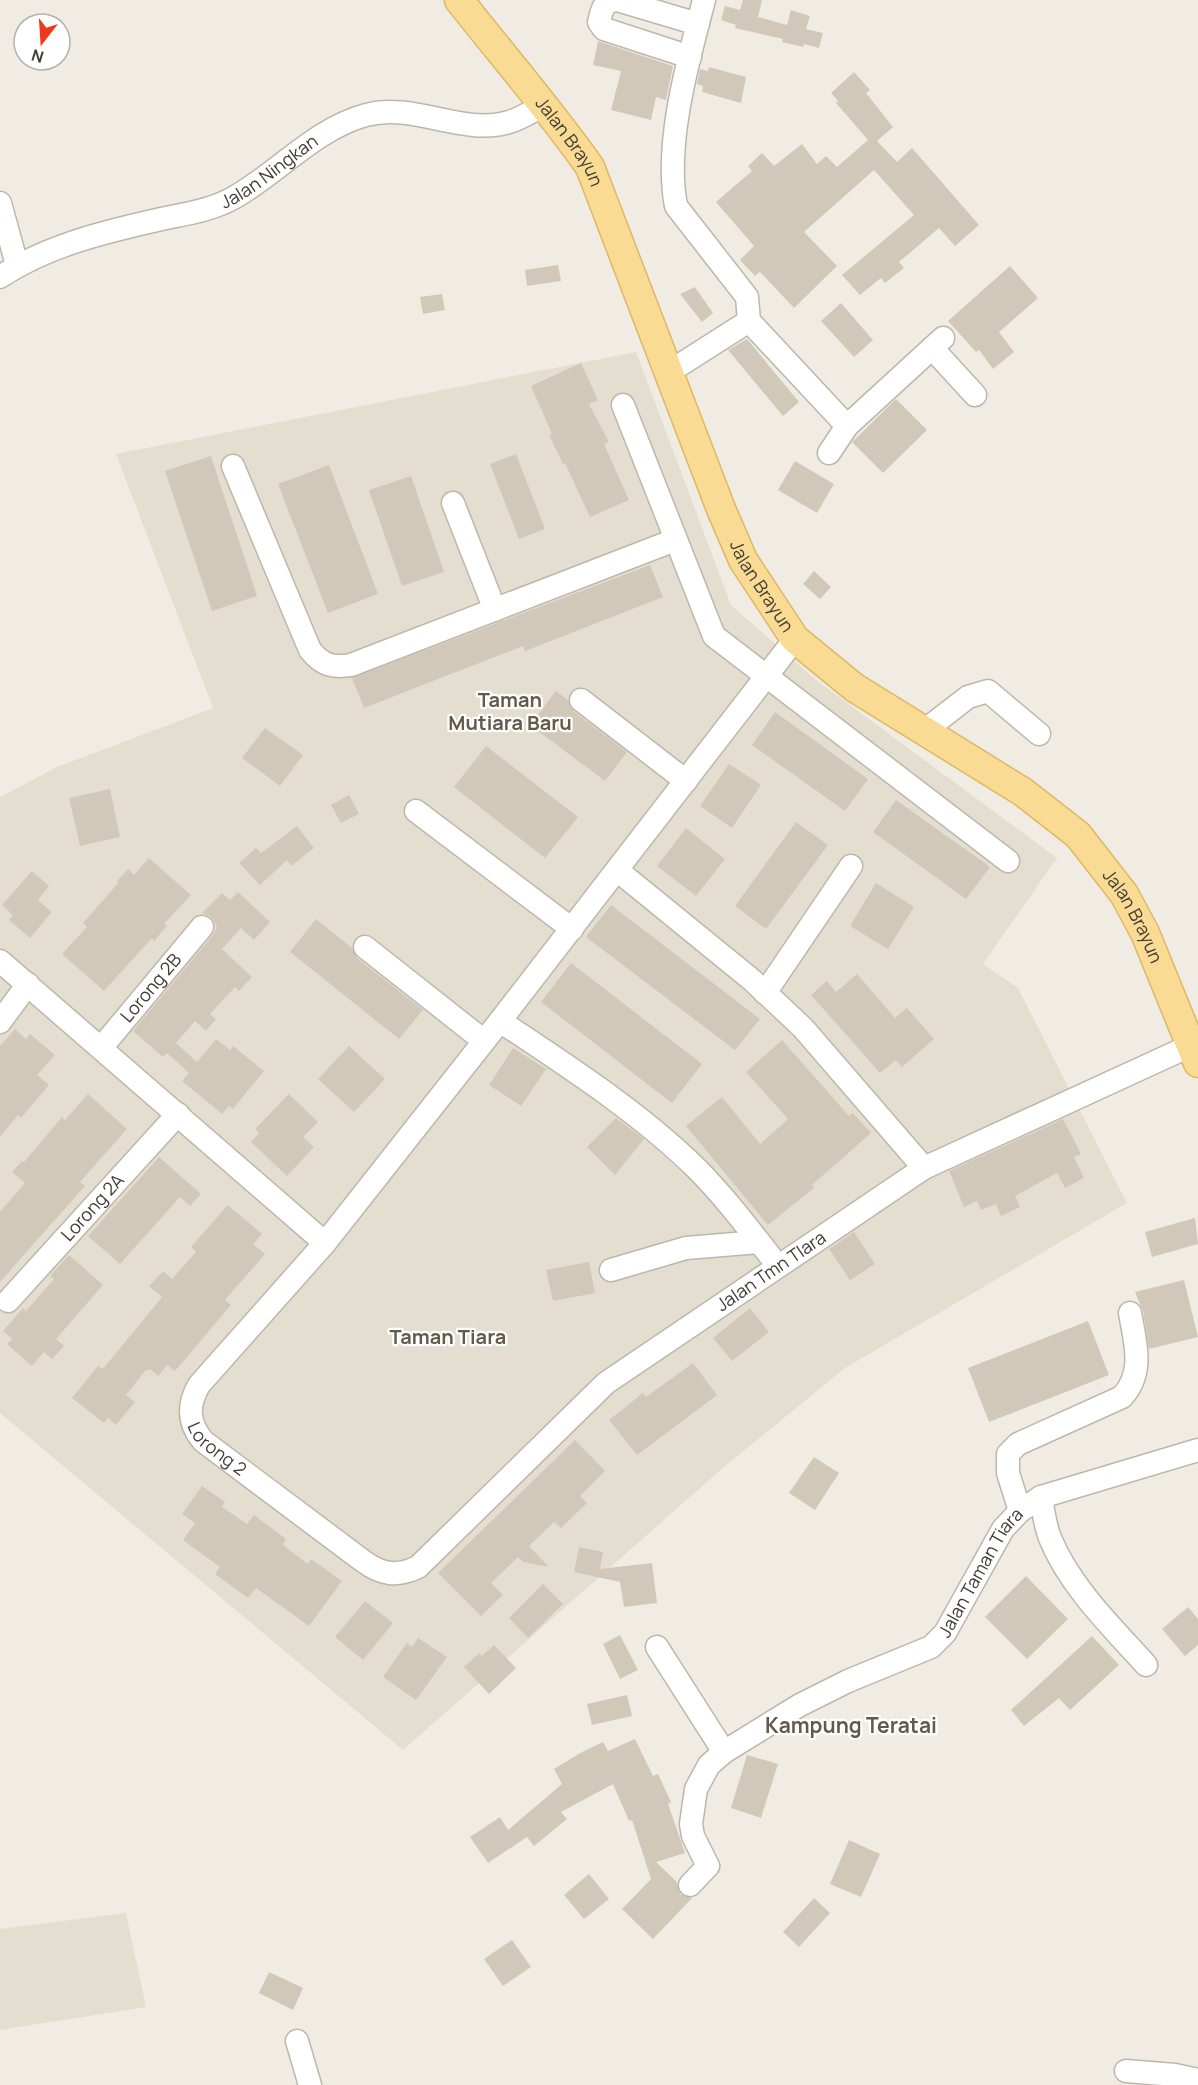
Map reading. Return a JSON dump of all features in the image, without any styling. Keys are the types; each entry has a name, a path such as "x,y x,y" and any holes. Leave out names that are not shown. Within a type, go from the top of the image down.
{"main road":[{"name":"Jalan Brayun","path":"459,0 542,106 563,128 590,167 721,509 743,560 795,639 855,688 1023,792 1078,835 1124,894 1145,933 1195,1054"}],"street":[{"path":"690,57 603,29 599,22 603,6 610,1 617,0 698,24"},
{"path":"704,0 690,57 672,151 671,177 676,206 747,297 749,321 847,426"},
{"name":"Jalan Ningkan","path":"9,271 95,235 209,210 236,197 304,148 344,124 366,115 394,111 469,124 488,125 510,122 542,106"},
{"path":"0,203 9,271"},
{"path":"669,372 749,321"},
{"path":"829,453 847,426 938,343 975,395"},
{"path":"622,405 714,636 1008,861"},
{"path":"233,466 310,650 326,664 336,668 351,665 675,540"},
{"path":"453,503 495,610"},
{"name":"Lorong 2","path":"405,1573 390,1574 375,1570 203,1442 191,1420 192,1396 199,1385 325,1243 367,1192 795,639"},
{"path":"924,731 968,697 988,691 1039,734"},
{"path":"581,700 686,781"},
{"path":"416,810 572,929"},
{"path":"765,993 850,866"},
{"path":"617,870 765,993 803,1028 924,1168"},
{"name":"Lorong 2B","path":"101,1048 202,927"},
{"path":"364,947 484,1041"},
{"path":"0,960 325,1243"},
{"path":"0,1022 28,984"},
{"path":"500,1021 656,1132 696,1167 778,1266"},
{"name":"Jalan Tmn TIara","path":"405,1573 418,1567 606,1383 924,1168 1195,1054"},
{"name":"Lorong 2A","path":"8,1301 178,1114"},
{"path":"611,1270 686,1248 759,1242"},
{"path":"1020,1511 1008,1473 1008,1454 1018,1444 1122,1397 1128,1390 1138,1361 1130,1312"},
{"name":"Jalan Taman Tiara","path":"690,1885 708,1866 693,1836 691,1824 696,1789 709,1765 724,1752 819,1696 931,1647 945,1633 1003,1529 1020,1511 1041,1497 1198,1450"},
{"path":"1041,1497 1046,1526 1056,1551 1099,1612 1146,1665"},
{"path":"657,1647 724,1752"},
{"path":"297,2041 310,2085"},
{"path":"1126,2072 1175,2075 1198,2080"}],"shaded area":[{"path":"636,352 731,605 816,680 1057,858 983,964 1018,988 1127,1203 845,1368 724,1467 403,1750 0,1413 0,797 57,767 213,708 116,454"},
{"path":"126,1913 146,2007 0,2030 0,1929"}],"building":[{"path":"743,0 762,0 758,17 787,25 791,10 810,16 806,29 823,33 819,48 782,42 783,39 735,28 736,25 721,20 725,6 740,10"},
{"path":"598,41 673,66 666,100 656,97 651,120 611,110 621,71 593,65"},
{"path":"709,67 746,77 741,103 702,92 703,86 697,84 700,69 708,71"},
{"path":"854,72 870,90 866,93 893,127 877,141 897,162 912,148 979,225 955,246 939,228 899,262 904,268 885,283 881,278 860,295 842,275 914,215 874,170 804,232 837,266 794,308 760,272 755,276 740,260 754,246 716,202 752,171 748,166 762,153 774,166 802,144 817,164 826,156 837,167 868,140 836,103 838,101 831,93"},
{"path":"558,265 561,281 527,286 525,270"},
{"path":"1010,266 1038,298 999,332 1014,352 993,369 979,350 976,352 948,321"},
{"path":"695,287 713,313 702,322 680,294"},
{"path":"442,294 445,310 423,314 420,297"},
{"path":"841,303 873,340 854,357 821,321"},
{"path":"747,339 799,402 783,416 728,350"},
{"path":"581,363 598,400 589,404 609,442 604,444 629,500 590,517 549,435 552,434 531,386"},
{"path":"896,399 927,430 883,473 852,442"},
{"path":"516,454 545,529 519,539 490,464"},
{"path":"211,456 257,596 212,611 165,471"},
{"path":"795,461 834,484 817,513 778,490"},
{"path":"329,465 378,594 328,613 278,484"},
{"path":"411,476 444,572 402,586 369,490"},
{"path":"650,565 663,597 525,651 523,646 364,708 352,678"},
{"path":"814,571 831,587 820,599 803,584"},
{"path":"556,691 568,700 573,711 627,752 605,781 530,725"},
{"path":"775,712 868,779 845,811 752,745"},
{"path":"265,728 303,755 280,786 242,758"},
{"path":"486,746 578,817 545,858 454,787"},
{"path":"729,764 761,785 732,828 700,806"},
{"path":"110,789 120,837 80,846 69,798"},
{"path":"349,795 359,814 341,823 331,805"},
{"path":"896,800 990,867 966,899 873,832"},
{"path":"796,822 828,845 766,929 735,906"},
{"path":"297,826 314,848 291,866 287,860 260,885 239,863 256,848 261,853"},
{"path":"686,828 725,859 696,896 657,866"},
{"path":"149,858 191,895 164,924 167,926 154,941 152,938 104,991 62,954 87,927 83,923 119,882 117,881 128,869 134,875"},
{"path":"32,871 49,886 38,900 52,912 30,938 9,920 13,915 2,905"},
{"path":"876,883 914,907 888,949 850,926"},
{"path":"238,892 270,922 254,940 241,928 222,949 252,977 239,991 235,987 210,1014 216,1019 206,1031 195,1021 176,1043 197,1062 216,1039 230,1050 233,1046 264,1071 233,1109 229,1106 222,1114 182,1081 189,1073 167,1053 163,1057 133,1031 213,935 217,927 210,916 202,913 222,893 230,900"},
{"path":"611,905 760,1019 735,1050 586,937"},
{"path":"316,919 352,948 357,958 423,1010 399,1039 290,952"},
{"path":"571,963 702,1064 672,1103 541,1002"},
{"path":"857,974 895,1018 907,1008 934,1039 902,1067 896,1060 880,1073 811,995 827,981 836,992"},
{"path":"15,1029 26,1039 30,1034 55,1055 37,1075 49,1085 21,1118 18,1115 0,1137 0,1046"},
{"path":"782,1040 849,1116 853,1113 871,1133 812,1185 814,1188 768,1225 686,1126 722,1097 760,1144 788,1119 746,1072"},
{"path":"349,1046 385,1079 354,1112 318,1079"},
{"path":"513,1048 546,1069 521,1106 489,1085"},
{"path":"88,1094 127,1129 80,1182 85,1186 0,1282 0,1212 25,1183 12,1172 22,1161 24,1162 62,1117 65,1120"},
{"path":"289,1094 318,1122 303,1137 314,1147 287,1176 251,1142 259,1133 255,1129"},
{"path":"616,1118 644,1139 615,1175 587,1147"},
{"path":"1063,1119 1081,1154 1074,1157 1084,1178 1065,1188 1057,1173 1015,1196 1020,1207 1001,1216 996,1204 981,1210 977,1201 964,1207 949,1171"},
{"path":"159,1157 201,1194 190,1206 180,1197 120,1264 88,1236"},
{"path":"228,1205 262,1234 253,1244 265,1254 225,1300 231,1305 175,1371 167,1365 158,1376 150,1369 145,1371 126,1395 135,1402 116,1425 108,1418 104,1423 72,1398 98,1366 103,1369 162,1297 149,1286 163,1271 172,1279 196,1252 191,1247"},
{"path":"1195,1218 1198,1244 1152,1257 1145,1232"},
{"path":"854,1232 875,1264 850,1280 829,1249"},
{"path":"69,1255 103,1285 56,1339 64,1346 52,1359 44,1352 32,1366 7,1344 12,1339 3,1331 23,1308 26,1311 54,1279 50,1276"},
{"path":"589,1262 595,1293 553,1301 546,1270"},
{"path":"1184,1280 1198,1337 1149,1349 1143,1311 1135,1292"},
{"path":"750,1308 769,1332 732,1361 713,1338"},
{"path":"1088,1321 1109,1375 989,1422 968,1368"},
{"path":"693,1363 717,1395 637,1455 609,1420 643,1393 646,1397"},
{"path":"575,1440 605,1471 580,1496 587,1503 561,1528 554,1522 529,1546 549,1567 523,1562 518,1557 491,1583 503,1595 481,1616 438,1573"},
{"path":"814,1457 839,1473 815,1510 789,1493"},
{"path":"202,1486 225,1502 222,1507 247,1524 254,1515 286,1539 283,1545 308,1564 311,1559 342,1581 309,1626 256,1588 248,1598 215,1574 220,1567 183,1540 195,1523 182,1514"},
{"path":"579,1547 603,1552 600,1569 652,1563 657,1603 624,1607 620,1582 574,1572"},
{"path":"1026,1576 1068,1619 1027,1659 985,1617"},
{"path":"543,1584 563,1604 528,1638 509,1618"},
{"path":"365,1601 393,1623 363,1660 335,1637"},
{"path":"1188,1607 1198,1619 1198,1645 1185,1656 1162,1629"},
{"path":"620,1635 638,1670 620,1679 603,1644"},
{"path":"1092,1636 1119,1665 1070,1710 1059,1698 1024,1726 1011,1710"},
{"path":"418,1638 447,1657 416,1700 383,1677 407,1643 412,1647"},
{"path":"494,1645 516,1668 489,1694 464,1667 479,1653 482,1656"},
{"path":"627,1695 632,1716 592,1725 587,1704"},
{"path":"635,1739 653,1776 658,1774 671,1802 668,1804 685,1853 656,1862 677,1882 680,1894 692,1898 653,1939 622,1909 651,1879 632,1820 629,1821 613,1784 561,1812 567,1819 534,1846 527,1837 488,1863 470,1837 500,1817 508,1830 562,1784 554,1769 582,1752 603,1742 608,1751"},
{"path":"747,1755 778,1764 761,1818 731,1808"},
{"path":"849,1840 880,1854 861,1897 830,1884"},
{"path":"589,1874 609,1899 584,1919 564,1895"},
{"path":"814,1898 830,1913 799,1947 783,1932"},
{"path":"512,1940 531,1967 503,1986 484,1959"},
{"path":"269,1972 303,1988 293,2010 259,1993"}],"district":[{"name":"Taman Mutiara Baru","path":"510,712"},
{"name":"Taman Tiara","path":"448,1337"},
{"name":"Kampung Teratai","path":"851,1726"}]}
